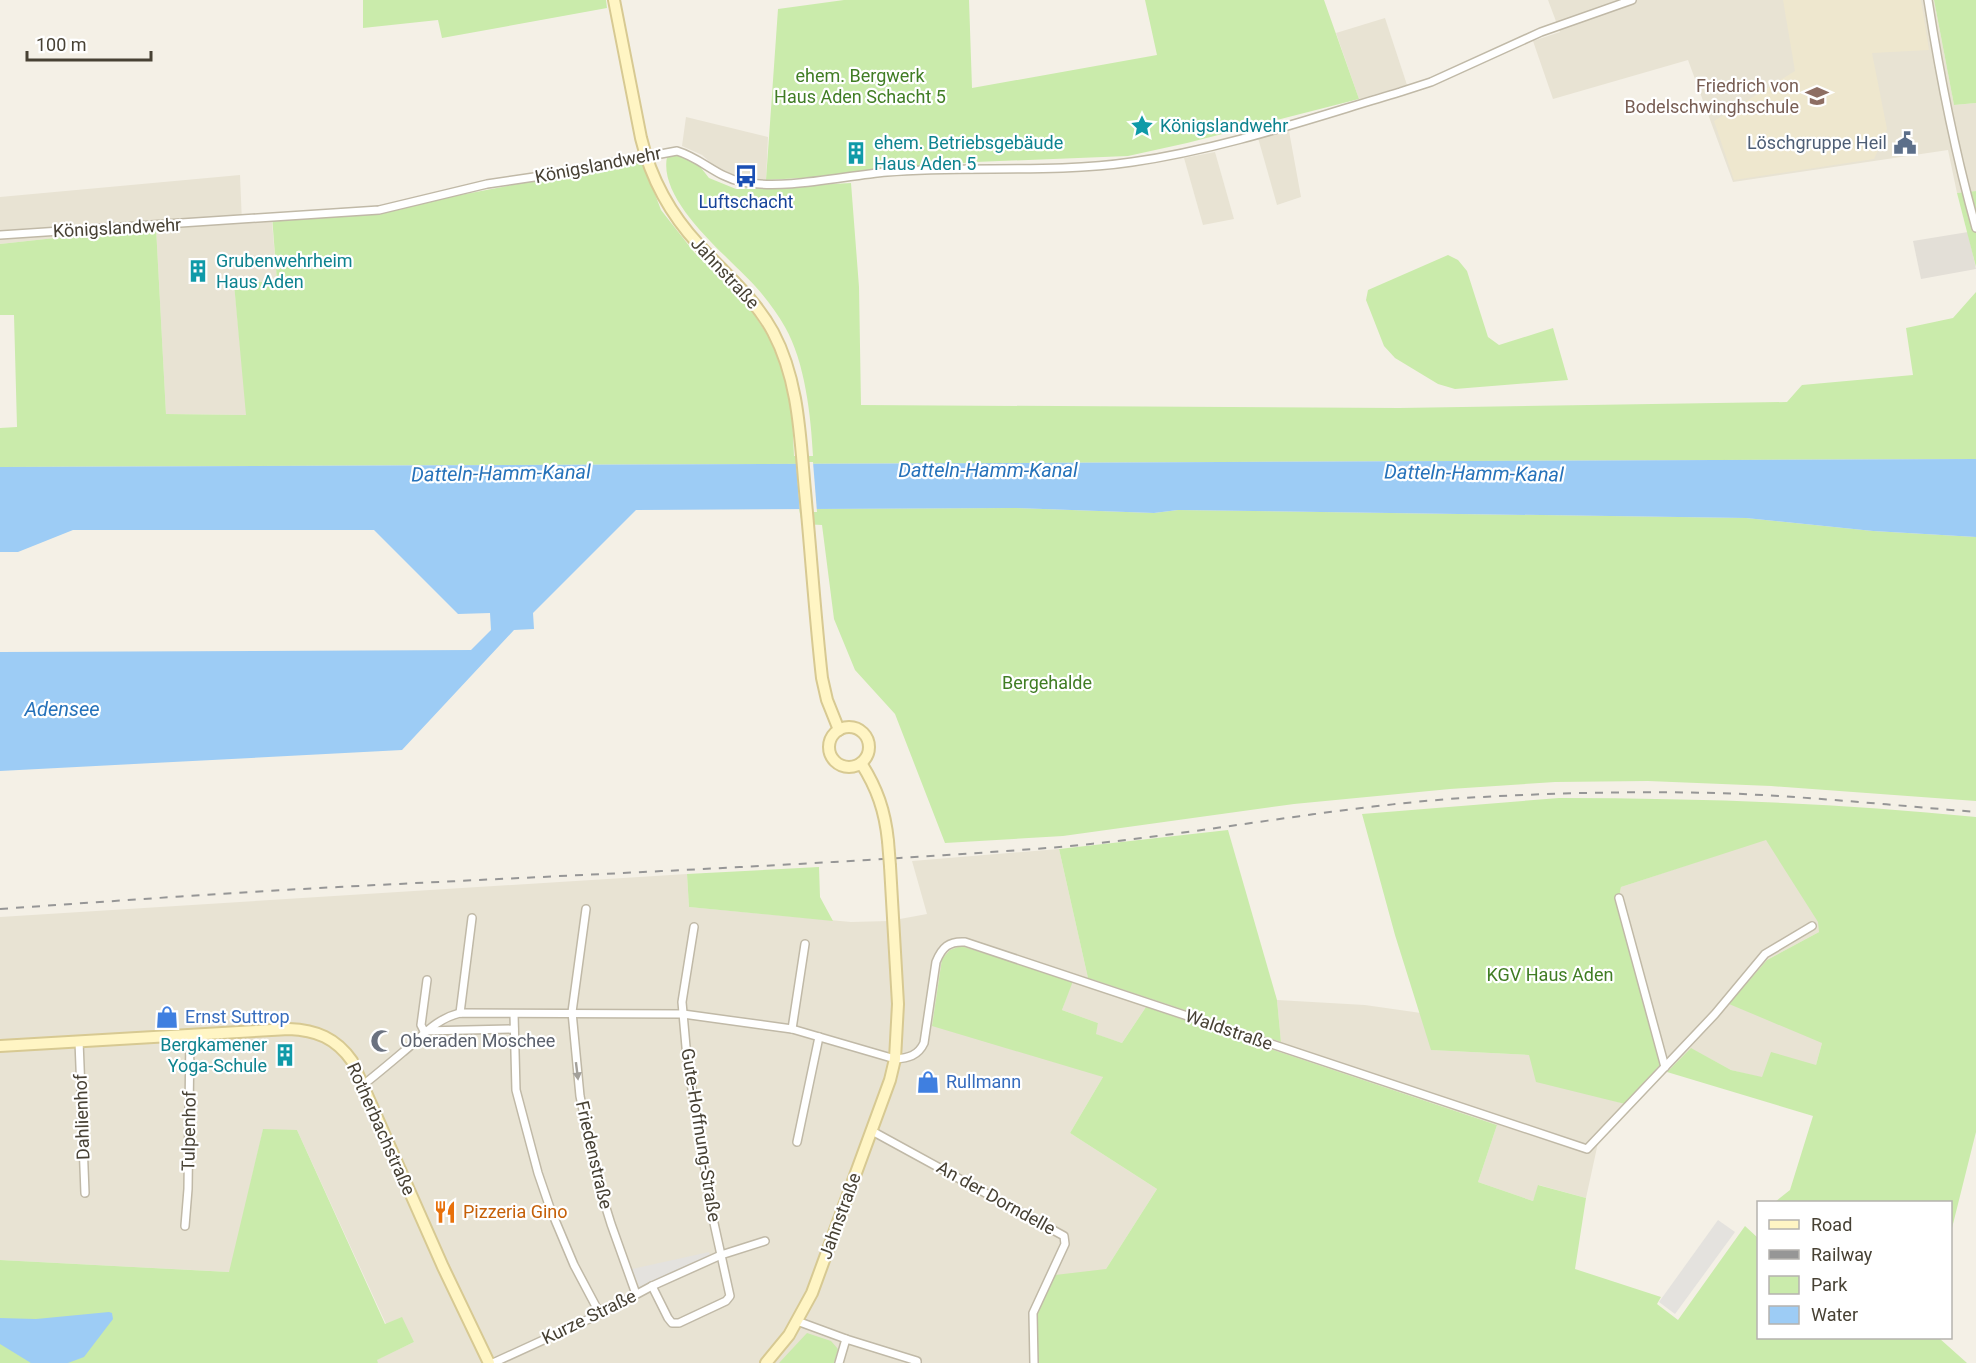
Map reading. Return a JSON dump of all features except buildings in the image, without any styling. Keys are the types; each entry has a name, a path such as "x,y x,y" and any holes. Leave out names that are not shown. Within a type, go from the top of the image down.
{"main road":[{"name":"Jahnstraße","path":"614,0 645,156 658,188 677,219 699,246 751,299 773,333 790,373 796,401 802,455 822,678 827,700 839,730"},
{"path":"858,729 867,738 869,749 861,763 850,767 845,766 839,764 832,756 831,739 839,730 858,729"},
{"name":"Jahnstraße","path":"766,1363 781,1347 812,1293 872,1131 895,1059 898,1004 886,819 881,800 861,763"},
{"name":"Rotherbachstraße","path":"0,1046 289,1029 312,1031 330,1039 345,1051 363,1085 443,1267 491,1363"}],"street":[{"name":"Königslandwehr","path":"0,236 379,210 488,184 677,151 697,158 714,172 732,180 768,184 887,172 975,168 1056,168 1130,163 1200,149 1431,82 1541,32 1632,0"},
{"path":"1928,0 1941,75 1976,228"},
{"path":"1619,898 1665,1067"},
{"name":"Friedenstraße","path":"586,909 572,1012 580,1096 588,1138 611,1224 636,1294"},
{"path":"460,1013 472,918"},
{"path":"1665,1067 1715,1014 1765,954 1812,926"},
{"name":"Gute-Hoffnung-Straße","path":"694,927 682,1002 692,1098 721,1255"},
{"name":"Waldstraße","path":"895,1059 910,1057 922,1048 936,962 940,951 955,941 965,942 1587,1149 1665,1067"},
{"path":"792,1029 805,944"},
{"path":"424,1031 420,1025 427,980"},
{"path":"363,1085 405,1051 424,1031 449,1016 460,1013 683,1014 792,1029 895,1059"},
{"path":"514,1014 516,1090 538,1173 574,1264 600,1314"},
{"path":"424,1031 514,1029"},
{"name":"Tulpenhof","path":"184,1226 188,1189 190,1036"},
{"path":"797,1142 819,1037"},
{"name":"Dahlienhof","path":"79,1041 85,1193"},
{"name":"An der Dorndelle","path":"872,1131 1064,1236 1065,1244 1033,1313 1035,1363"},
{"name":"Kurze Straße","path":"491,1363 600,1314 652,1286 721,1255 765,1241"},
{"name":"Kurze Straße","path":"652,1286 668,1318 672,1323 679,1323 726,1301 730,1296 721,1255"},
{"path":"797,1321 917,1361 917,1363"},
{"path":"839,1363 846,1339"}],"shaded area":[{"path":"1548,0 1934,0 1954,105 1976,103 1976,191 1957,193 1948,150 1733,182 1688,60 1553,99 1533,41 1560,32"},
{"name":"Friedrich von Bodelschwinghschule","path":"1783,0 1921,0 1929,50 1872,53 1887,129 1874,159 1734,180 1714,121 1795,71"},
{"path":"1385,18 1407,85 1359,99 1336,33"},
{"path":"686,117 768,137 766,180 734,177 718,169 702,155 682,146"},
{"path":"1289,131 1301,197 1277,205 1258,138"},
{"path":"1215,152 1234,219 1203,225 1184,158"},
{"path":"240,175 242,223 272,222 277,281 234,284 247,415 166,414 156,227 0,244 0,197"},
{"path":"1968,232 1976,269 1921,279 1913,241"},
{"path":"1766,839 1819,922 1819,932 1767,960 1822,1043 1816,1065 1763,1078 1731,1070 1692,1049 1667,1072 1661,1064 1617,907 1621,887"},
{"path":"1059,849 1088,978 1149,998 1146,1007 1122,1043 1095,1034 1098,1023 1062,1010 1072,981 961,946 1103,1077 1070,1133 1157,1189 1106,1269 1038,1363 378,1363 376,1360 414,1342 386,1324 297,1130 263,1130 230,1272 0,1260 0,917 687,874 689,907 851,922 889,921 927,914 912,861"},
{"path":"1277,1000 1365,1005 1421,1013 1432,1050 1530,1055 1587,1093 1625,1104 1601,1129 1586,1198 1539,1185 1533,1201 1478,1182 1497,1125 1282,1053"},
{"path":"1718,1220 1735,1232 1675,1314 1659,1302"},
{"path":"709,1252 710,1256 640,1288 632,1269"}],"green space":[{"path":"363,0 606,0 607,8 442,38 438,20 363,28"},
{"name":"ehem. Bergwerk Haus Aden Schacht 5","path":"844,0 969,0 972,88 1157,55 1145,0 1324,0 1359,99 1128,156 975,162 766,180 778,9"},
{"path":"1934,0 1976,0 1976,103 1954,105"},
{"path":"677,155 698,164 709,178 736,189 851,183 859,287 861,405 1399,408 1787,402 1802,385 1913,375 1906,328 1953,318 1976,292 1976,459 0,467 0,428 17,427 14,315 0,315 0,244 156,227 166,414 246,415 234,284 277,281 272,216 350,214 642,160 661,210 694,252 750,308 770,339 784,375 792,414 794,456 813,456 806,390 792,341 775,311 763,296 697,227 684,210 673,192 667,174 667,157"},
{"path":"1976,191 1976,267 1957,193"},
{"path":"1448,255 1458,260 1467,271 1488,337 1499,345 1553,328 1568,380 1455,389 1438,384 1395,358 1384,346 1366,300 1368,290"},
{"name":"Bergehalde","path":"1015,508 1154,513 1178,510 1746,518 1873,531 1976,537 1976,801 1771,786 1648,781 1555,782 1450,789 1294,804 1063,836 945,843 895,714 855,670 834,619 822,525 802,524 799,509"},
{"name":"KGV Haus Aden","path":"1559,798 1768,802 1976,817 1976,1132 1952,1228 1952,1201 1776,1201 1790,1190 1813,1116 1667,1072 1691,1048 1731,1070 1762,1077 1771,1052 1816,1065 1822,1043 1729,1004 1767,960 1819,932 1818,922 1766,840 1621,887 1617,907 1661,1064 1625,1104 1536,1082 1529,1055 1431,1050 1395,935 1362,814"},
{"path":"1228,830 1277,1000 1281,1042 1088,978 1059,849"},
{"path":"819,867 820,897 833,921 689,907 687,874"},
{"path":"961,946 1073,981 1062,1010 1098,1023 1096,1034 1122,1043 1146,1007 1497,1125 1478,1182 1533,1201 1538,1185 1586,1198 1575,1269 1661,1297 1657,1304 1678,1320 1745,1226 1757,1237 1757,1339 1940,1339 1967,1363 1038,1363 1037,1311 1055,1275 1106,1269 1157,1189 1070,1133 1103,1077 932,1026 942,959 950,950"},
{"path":"263,1129 297,1130 385,1324 402,1317 414,1342 377,1360 378,1363 0,1363 0,1260 229,1272"},
{"path":"807,1333 831,1341 838,1349 834,1363 779,1363"}],"water":[{"path":"1976,459 1976,537 1873,531 1746,518 1178,510 1154,513 1015,508 636,510 533,613 534,629 514,630 402,750 0,771 0,652 471,650 491,630 490,613 458,614 374,530 73,530 18,552 0,552 0,467"},
{"path":"112,1313 113,1319 84,1357 68,1363 31,1363 0,1344 0,1318 36,1319"}],"pier":[{"path":"796,462 813,462 817,512 800,512"}],"railway":[{"path":"0,909 296,889 773,865 1034,849 1138,839 1397,804 1516,795 1617,792 1718,793 1815,798 1976,812"}],"place":[{"name":"Friedrich von Bodelschwinghschule","path":"1817,96"},
{"name":"Königslandwehr","path":"1142,126"},
{"name":"Löschgruppe Heil","path":"1905,143"},
{"name":"ehem. Betriebsgebäude Haus Aden 5","path":"856,153"},
{"name":"Luftschacht","path":"746,176"},
{"name":"Grubenwehrheim Haus Aden","path":"198,271"},
{"name":"Ernst Suttrop","path":"167,1017"},
{"name":"Oberaden Moschee","path":"382,1041"},
{"name":"Bergkamener Yoga-Schule","path":"285,1055"},
{"name":"Rullmann","path":"928,1082"},
{"name":"Pizzeria Gino","path":"445,1212"}],"water label":[{"name":"Datteln-Hamm-Kanal","path":"988,470"},
{"name":"Datteln-Hamm-Kanal","path":"501,473"},
{"name":"Datteln-Hamm-Kanal","path":"1474,473"},
{"name":"Adensee","path":"62,709"}]}
